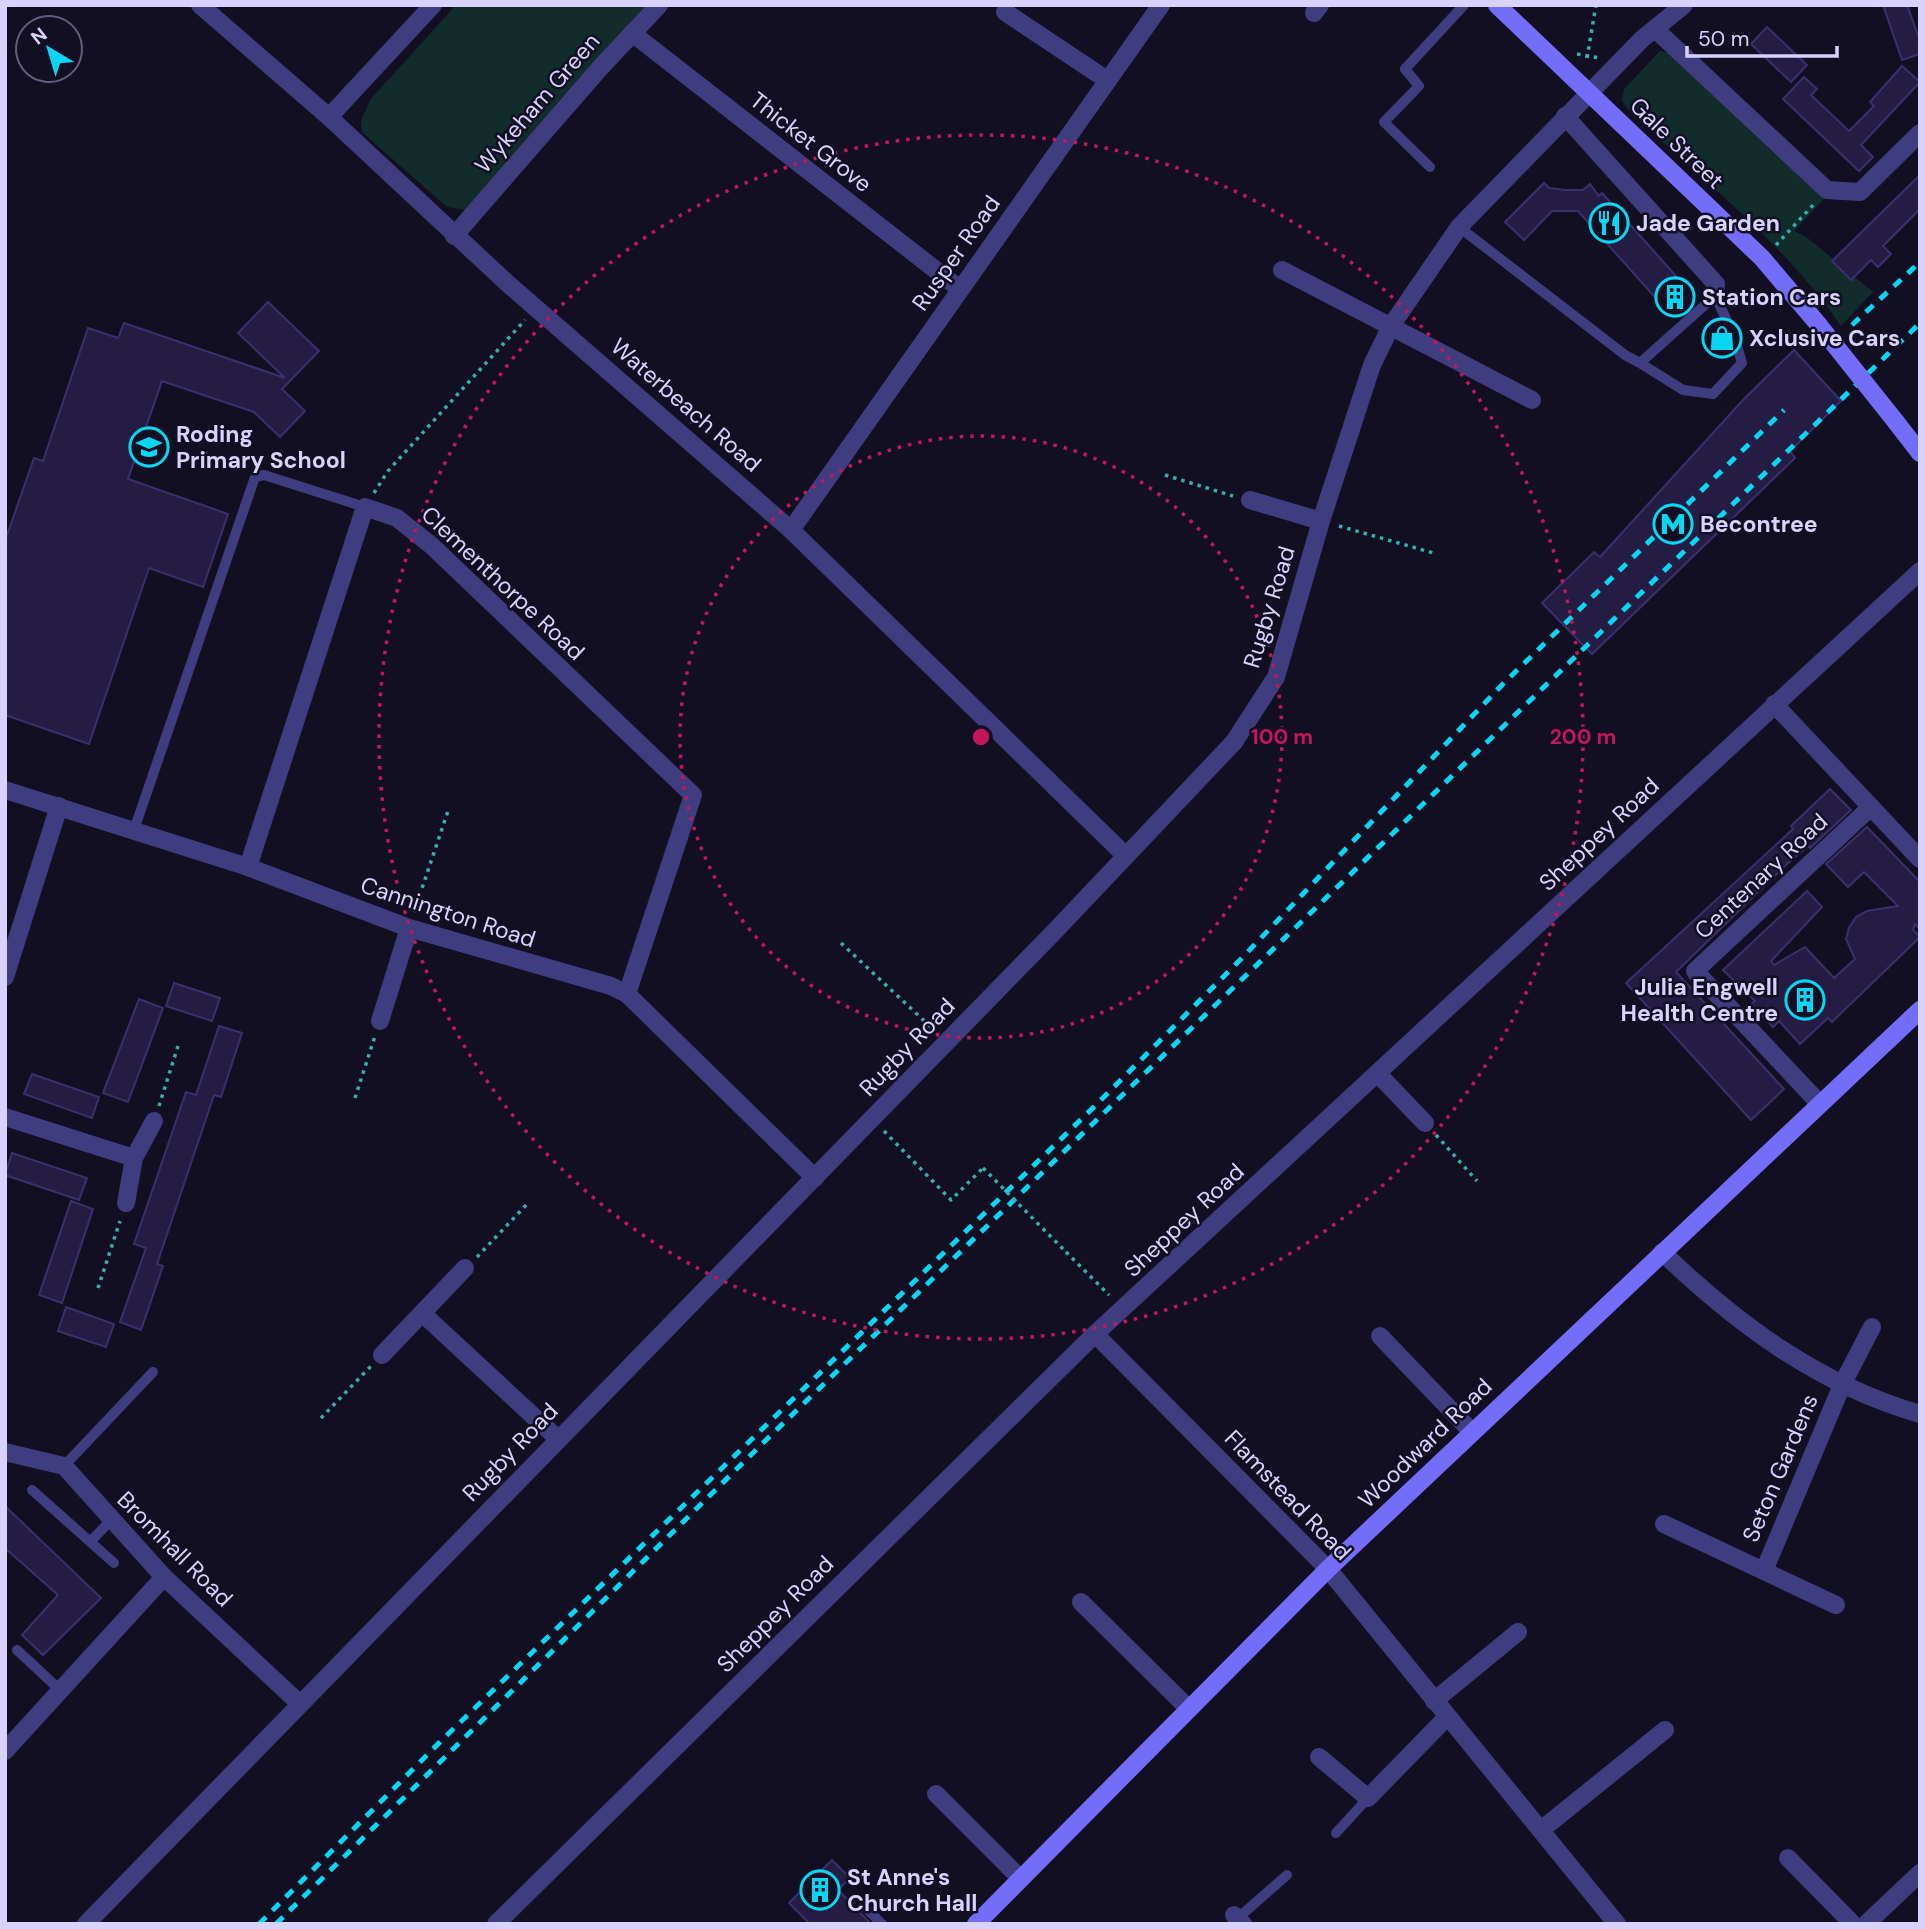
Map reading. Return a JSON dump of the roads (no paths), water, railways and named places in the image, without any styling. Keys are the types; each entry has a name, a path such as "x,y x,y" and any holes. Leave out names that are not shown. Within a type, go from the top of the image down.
{"street":[{"name":"Waterbeach Road","path":"200,5 329,117 454,236 791,530 1126,856"},
{"path":"329,117 433,5"},
{"name":"Wykeham Green","path":"454,236 659,5"},
{"name":"Rusper Road","path":"791,530 1161,5"},
{"name":"Gale Street","path":"1497,5 1762,258 1920,453"},
{"name":"Rugby Road","path":"86,1924 557,1438 816,1178 1234,742 1276,677 1321,521 1372,365 1391,326 1459,227 1642,39 1657,30 1684,5"},
{"path":"1005,12 1107,80"},
{"path":"1657,30 1827,190 1860,192 1920,133"},
{"name":"Thicket Grove","path":"632,33 960,289"},
{"path":"1565,116 1716,284 1715,296"},
{"path":"1282,270 1532,400"},
{"path":"1250,500 1321,521"},
{"path":"248,867 365,507"},
{"name":"Clementhorpe Road","path":"365,507 397,518 432,547 693,795 627,995"},
{"name":"Sheppey Road","path":"496,1924 1095,1334 1920,571"},
{"path":"1774,704 1920,859"},
{"name":"Cannington Road","path":"5,790 248,867 409,928 611,986 627,995 816,1178"},
{"path":"5,977 59,806"},
{"name":"Centenary Road","path":"1820,1104 1695,971 1871,807"},
{"path":"380,1021 409,928"},
{"name":"Woodward Road","path":"985,1921 1021,1879 1328,1569 1471,1431 1920,1010"},
{"path":"1378,1074 1425,1123"},
{"path":"5,1117 134,1158"},
{"path":"126,1203 134,1158 154,1121"},
{"path":"1662,1252 1748,1328 1842,1385 1920,1414"},
{"path":"382,1354 465,1268"},
{"path":"423,1314 557,1438"},
{"name":"Seton Gardens","path":"1764,1570 1842,1385 1872,1327"},
{"name":"Flamstead Road","path":"1095,1334 1328,1569 1614,1923"},
{"path":"1380,1336 1471,1431"},
{"path":"5,1452 64,1466"},
{"name":"Bromhall Road","path":"64,1466 164,1577 299,1703"},
{"path":"1664,1524 1836,1605"},
{"path":"5,1751 164,1577"},
{"path":"1082,1602 1188,1708"},
{"path":"1434,1701 1518,1632"},
{"path":"1320,1757 1367,1798 1447,1717"},
{"path":"1541,1830 1665,1730"},
{"path":"936,1794 1021,1879"},
{"path":"1788,1858 1853,1924"},
{"path":"1866,1924 1920,1872"}],"lane":[{"path":"1430,167 1384,122 1419,86 1405,69 1464,5"},
{"path":"1459,227 1625,355 1683,390 1713,394 1742,363 1734,335 1715,296 1640,363"},
{"path":"134,831 255,477 264,475 365,507"},
{"path":"64,1466 153,1372"},
{"path":"32,1490 114,1563"},
{"path":"91,1541 111,1520"},
{"path":"17,1650 60,1690"},
{"path":"1336,1833 1367,1798"},
{"path":"1239,1919 1287,1875"},
{"path":"866,1908 882,1924"}],"railway":[{"path":"1852,325 1920,262"},
{"path":"276,1924 765,1441 1920,323"},
{"path":"259,1924 446,1736 1098,1103 1240,960 1502,685 1784,410"}],"place":[{"name":"Jade Garden","path":"1609,223"},
{"name":"Station Cars","path":"1675,297"},
{"name":"Xclusive Cars","path":"1722,338"},
{"name":"Roding Primary School","path":"149,447"},
{"name":"Becontree","path":"1673,524"},
{"name":"Julia Engwell Health Centre","path":"1805,1000"},
{"name":"St Anne's Church Hall","path":"820,1890"}]}
